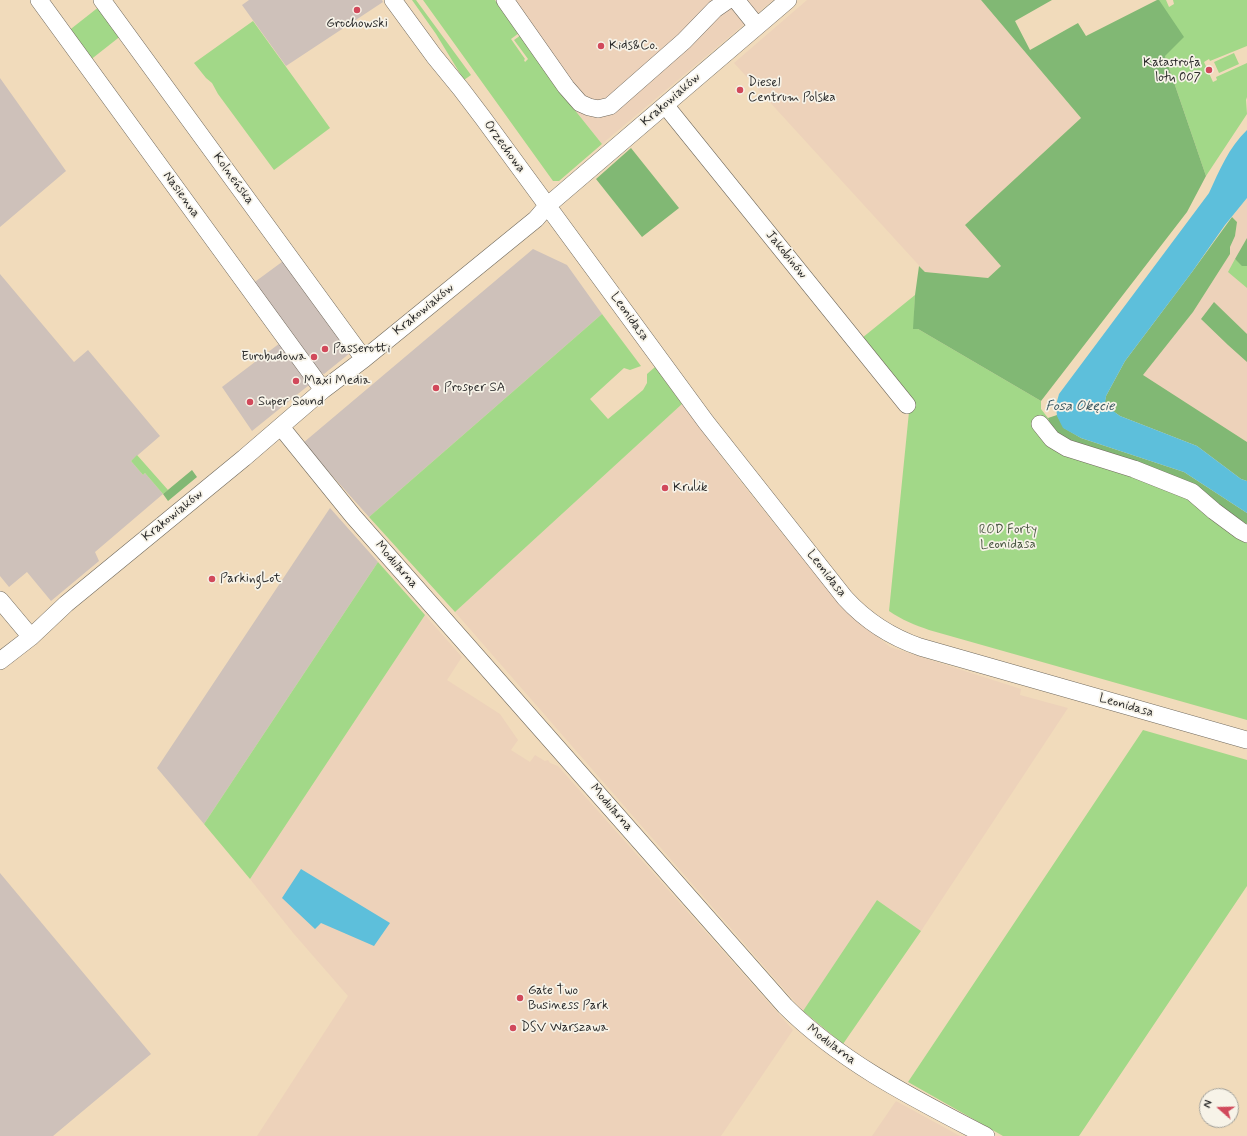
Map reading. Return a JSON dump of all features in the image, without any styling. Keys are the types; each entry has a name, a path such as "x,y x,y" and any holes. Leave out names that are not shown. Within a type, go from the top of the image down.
{"street":[{"name":"Nasienna","path":"39,0 323,390"},
{"name":"Kolneńska","path":"102,0 364,359"},
{"name":"Orzechowa","path":"393,0 547,206"},
{"name":"Orzechowa","path":"407,0 430,34 461,89"},
{"path":"505,0 566,87 580,103 598,109 610,106 684,41 715,9 728,0"},
{"path":"736,0 758,26"},
{"name":"Krakowiaków","path":"0,661 31,637 66,604 281,427 323,390 364,359 536,219 547,206 788,0"},
{"name":"Jakobinów","path":"665,105 907,405"},
{"name":"Leonidasa","path":"547,206 710,428 845,598 870,622 901,639 941,654 1247,740"},
{"path":"1040,424 1052,439 1067,448 1134,469 1192,492 1214,511 1247,534"},
{"name":"Modularna","path":"281,427 353,516 785,1006 815,1034 862,1068 986,1136"},
{"path":"0,600 31,637"}],"shaded area":[{"path":"249,0 382,0 383,2 286,66 242,5"},
{"path":"495,0 773,0 602,144 574,109"},
{"path":"807,0 981,0 1081,118 965,225 1001,266 988,278 925,272 734,63"},
{"path":"0,78 66,171 0,227"},
{"path":"1247,198 1247,442 1142,376 1193,312 1230,254 1230,247 1235,236 1237,222 1232,217"},
{"name":"Prosper SA","path":"533,249 567,265 602,314 369,517 303,443"},
{"path":"286,259 350,353 324,374 318,372 252,284"},
{"path":"0,274 74,362 88,350 160,436 131,461 143,475 145,473 163,494 95,552 99,561 51,601 27,572 9,587 0,576"},
{"path":"284,340 314,381 252,431 222,387"},
{"path":"682,404 736,476 845,610 890,647 1021,689 1020,695 1068,708 921,931 877,900 803,1011 455,612"},
{"path":"330,508 378,562 204,824 157,768"},
{"path":"425,615 462,657 447,680 500,714 518,740 511,750 530,762 535,755 558,766 793,1030 721,1136 257,1136 348,996 294,934 250,879"},
{"path":"0,873 151,1054 53,1136 0,1136"},
{"path":"896,1101 960,1136 872,1136"}],"green space":[{"path":"412,0 416,0 471,75 464,80 436,34"},
{"path":"423,0 495,0 519,33 511,39 525,59 525,62 528,59 514,40 521,35 574,109 602,144 559,181 553,181"},
{"path":"981,0 1052,0 1015,21 1030,50 1078,23 1086,36 1159,0 1184,37 1165,56 1206,176 1187,212 1041,401 918,329 913,329 915,295 919,266 925,272 988,278 1001,266 965,225 1081,118"},
{"path":"1159,0 1166,0 1169,7 1174,4 1173,0 1247,0 1247,46 1204,62 1213,82 1217,80 1216,77 1247,63 1247,114 1206,176 1165,56"},
{"path":"100,6 122,35 89,61 67,32"},
{"path":"253,21 330,128 274,170 218,94 212,83 194,63"},
{"path":"1234,53 1239,64 1219,73 1214,62"},
{"path":"631,148 679,208 642,237 596,179"},
{"path":"1232,217 1237,222 1235,236 1230,247 1230,254 1193,312 1143,375 1247,442 1247,481 1241,479 1197,446 1120,416 1104,405 1106,396 1125,361"},
{"path":"1247,238 1247,266 1242,266 1235,259"},
{"path":"1235,259 1242,265 1247,266 1247,288 1228,272"},
{"name":"ROD Forty Leonidasa","path":"915,295 914,329 918,329 1041,401 1041,409 1048,418 1053,434 1190,488 1247,524 1247,720 929,630 909,622 889,611 910,402 862,338"},
{"path":"1214,302 1247,334 1247,362 1201,319"},
{"path":"602,314 641,366 630,370 624,368 590,399 608,419 643,390 647,383 647,374 655,367 682,404 455,612 369,517"},
{"path":"1057,415 1064,428 1081,438 1184,472 1247,513 1247,524 1190,488 1053,434 1048,418"},
{"path":"137,455 168,490 163,494 145,473 143,475 131,461"},
{"path":"192,470 197,477 168,501 163,494"},
{"path":"378,562 425,615 250,879 204,824"},
{"path":"1143,730 1247,760 1247,886 1079,1136 1003,1136 908,1082"},
{"path":"877,900 921,931 843,1044 803,1011"}],"water":[{"name":"Fosa Okęcie","path":"1247,130 1247,198 1225,225 1192,272 1125,361 1106,396 1105,405 1120,416 1197,446 1241,479 1247,481 1247,513 1184,472 1081,438 1063,428 1057,416 1056,405 1059,394 1209,193 1230,152"},
{"path":"301,869 390,923 374,946 321,923 315,929 282,898"}],"place":[{"name":"Grochowski","path":"357,10"},
{"name":"Kids&Co.","path":"601,46"},
{"name":"Katastrofa lotu 007","path":"1209,70"},
{"name":"Diesel Centrum Polska","path":"740,90"},
{"name":"Passerotti","path":"325,349"},
{"name":"Eurobudowa","path":"314,357"},
{"name":"Maxi Media","path":"296,381"},
{"name":"Prosper SA","path":"436,388"},
{"name":"Super Sound","path":"250,402"},
{"name":"Krulik","path":"665,488"},
{"name":"ParkingLot","path":"212,579"},
{"name":"Gate Two Business Park","path":"520,998"},
{"name":"DSV Warszawa","path":"513,1028"}]}
